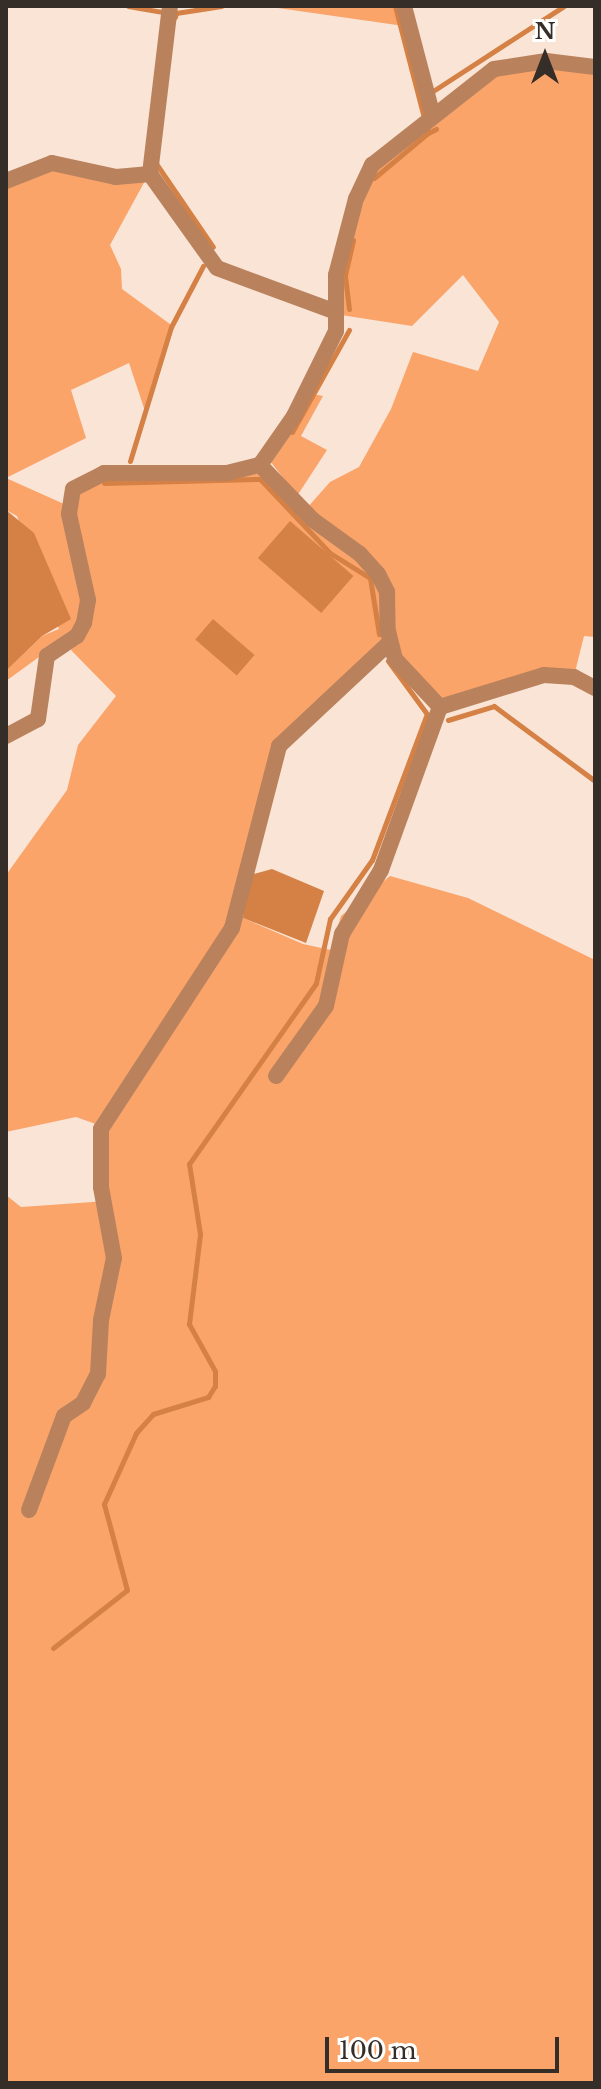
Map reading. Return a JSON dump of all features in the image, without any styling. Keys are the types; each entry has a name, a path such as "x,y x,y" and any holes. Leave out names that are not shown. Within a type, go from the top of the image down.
{"street":[{"path":"170,6 150,174 217,268 336,312"},
{"path":"404,6 426,121"},
{"path":"6,736 38,719 47,656 77,636 84,623 88,600 69,514 73,489 104,473 227,473 260,465 294,416 336,331 336,275 364,179 372,165 494,69 546,61 595,67"},
{"path":"6,181 52,163 116,177 150,174"},
{"path":"260,465 313,520 360,554 378,574 387,592 390,642 395,659 440,707"},
{"path":"29,1510 64,1416 83,1403 98,1374 101,1320 114,1258 101,1187 101,1129 232,928 279,746 390,642"},
{"path":"440,707 544,675 574,677 595,688"},
{"path":"276,1076 326,1006 342,934 381,870 440,707"}],"shaded area":[{"path":"264,6 399,6 404,26"},
{"path":"525,67 595,71 595,637 584,636 575,672 443,702 394,651 391,597 307,508 330,482 359,467 391,409 413,352 478,371 499,322 463,275 412,326 341,315 340,275 374,169 486,79"},
{"path":"48,168 146,179 110,245 121,269 122,289 174,327 146,414 129,363 71,390 86,438 6,478 6,183"},
{"path":"312,394 323,396 301,436 327,450 297,496 267,457"},
{"path":"258,471 362,562 381,589 384,642 281,735 243,918 303,944 331,950 341,916 390,876 468,898 595,960 595,2083 6,2083 6,1195 21,1207 107,1201 107,1128 76,1117 6,1132 6,875 67,790 78,745 116,696 71,650 88,631 75,523 78,489 91,480"},
{"path":"6,478 64,504 83,591 76,630 6,681 6,671 42,636 59,629 17,516 6,510"},
{"path":"6,510 34,533 71,619 42,636 6,671"},
{"path":"290,521 353,576 321,613 258,558"},
{"path":"213,619 255,655 237,675 195,639"},
{"path":"272,869 324,891 306,943 243,918 250,875"}],"waterway":[{"path":"128,6 161,12"},
{"path":"175,17 176,13 221,6"},
{"path":"374,178 428,133 395,6"},
{"path":"433,91 564,6"},
{"path":"428,133 436,129"},
{"path":"157,165 213,247"},
{"path":"349,309 345,275 353,240"},
{"path":"130,461 171,327 203,266"},
{"path":"292,432 349,330"},
{"path":"104,483 260,479 330,553 370,578 379,634"},
{"path":"53,1648 127,1590 104,1504 136,1433 153,1414 208,1397 215,1386 215,1371 189,1324 200,1234 189,1164 316,983 330,919 372,860 427,714 388,661"},
{"path":"448,720 494,706 595,781"}]}
